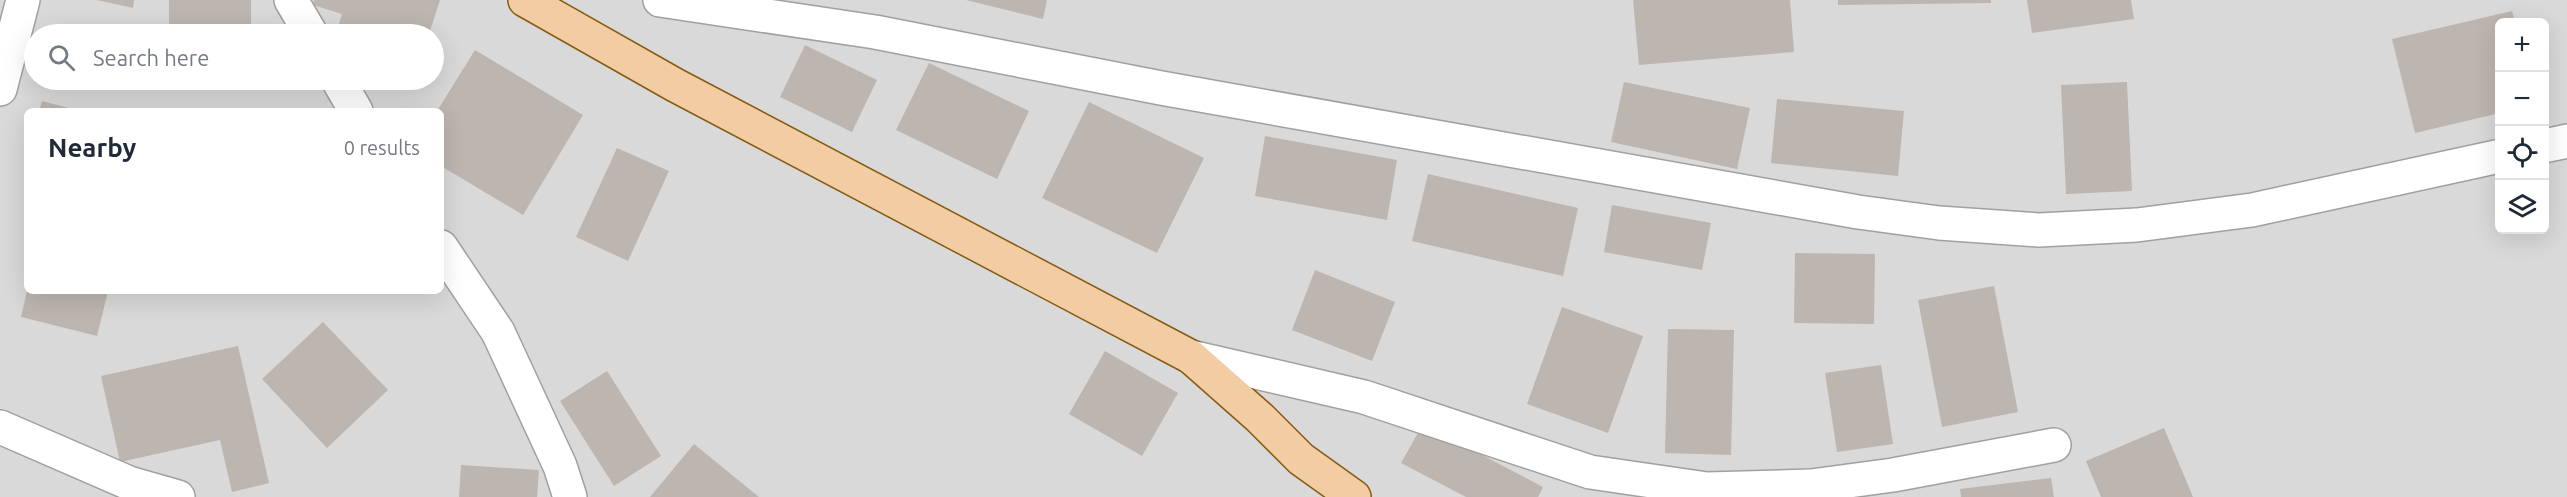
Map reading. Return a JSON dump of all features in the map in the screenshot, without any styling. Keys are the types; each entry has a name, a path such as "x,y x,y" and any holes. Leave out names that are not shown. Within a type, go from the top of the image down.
{"main road":[{"path":"525,0 675,85 1191,357 1260,418 1301,459 1354,497"}],"street":[{"path":"0,89 23,0"},
{"path":"291,0 305,24"},
{"path":"660,0 875,32 1184,92 1858,212 1939,223 2039,230 2149,223 2252,210 2495,157"},
{"path":"344,90 355,108"},
{"path":"2549,145 2567,141"},
{"path":"444,251 498,332 560,466 570,497"},
{"path":"1191,357 1364,397 1584,484 1707,489 1811,486 1893,475 2054,445"},
{"path":"0,427 131,490 178,497"},
{"path":"1301,459 1332,497"}],"shaded area":[{"path":"0,0 2567,0 2567,497 0,497"}],"building":[{"path":"97,0 134,0 133,8"},
{"path":"169,0 251,0 251,24 169,24"},
{"path":"314,0 440,0 432,24 339,24 342,14 313,5"},
{"path":"966,0 1047,0 1043,19"},
{"path":"1633,0 1790,0 1794,52 1639,65"},
{"path":"1838,0 1991,0 1991,3 1838,5"},
{"path":"2027,0 2131,0 2134,19 2032,33"},
{"path":"2512,11 2514,18 2495,18 2495,114 2415,133 2392,39"},
{"path":"805,45 877,80 852,132 780,97"},
{"path":"475,50 583,115 523,215 444,168 444,108 439,108"},
{"path":"929,63 1029,111 997,179 896,130"},
{"path":"1624,82 1750,108 1737,169 1611,142"},
{"path":"2127,82 2132,191 2066,194 2061,85"},
{"path":"1777,99 1904,111 1898,176 1771,163"},
{"path":"42,101 68,108 40,108"},
{"path":"1089,102 1204,158 1157,253 1042,198"},
{"path":"1265,136 1397,160 1387,220 1255,196"},
{"path":"617,148 669,171 628,261 576,237"},
{"path":"1428,174 1578,208 1563,276 1412,241"},
{"path":"1612,205 1711,223 1702,270 1604,252"},
{"path":"1795,253 1875,254 1874,324 1794,323"},
{"path":"1315,270 1395,302 1372,361 1292,330"},
{"path":"1994,286 2018,412 1942,427 1918,300"},
{"path":"26,294 107,294 97,336 21,317"},
{"path":"1562,307 1643,336 1608,433 1527,404"},
{"path":"323,322 388,390 327,448 262,379"},
{"path":"1668,329 1734,330 1731,455 1665,453"},
{"path":"238,346 269,483 232,492 220,440 120,462 101,376"},
{"path":"1105,351 1178,393 1142,456 1069,414"},
{"path":"1881,365 1893,444 1837,452 1825,373"},
{"path":"607,371 661,456 614,486 560,401"},
{"path":"1423,424 1543,487 1538,497 1466,497 1401,463"},
{"path":"2164,428 2193,497 2101,497 2086,461"},
{"path":"694,444 759,497 650,497"},
{"path":"461,465 539,470 537,497 459,497"},
{"path":"2051,478 2054,497 1961,497 1960,489"}]}
